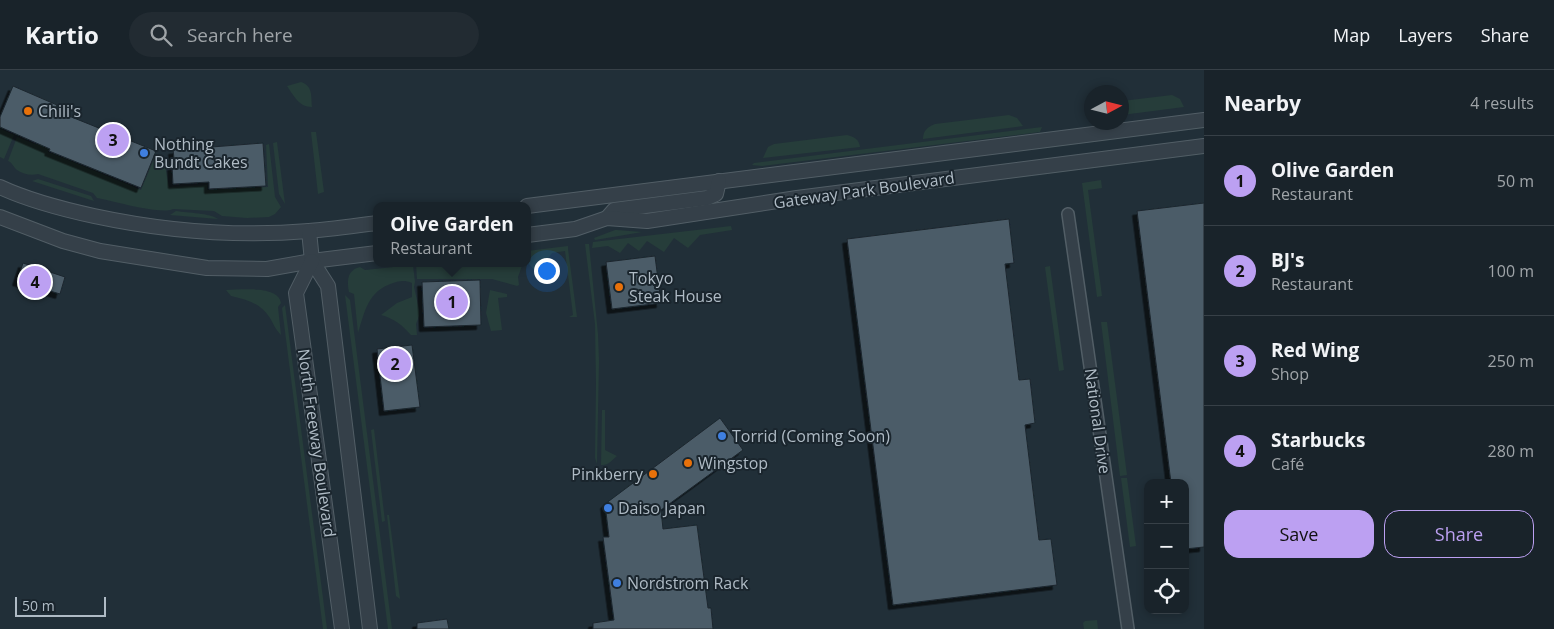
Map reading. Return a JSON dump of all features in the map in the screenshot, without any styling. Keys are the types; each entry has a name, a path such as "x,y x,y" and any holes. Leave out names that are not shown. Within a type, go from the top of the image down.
{"street":[{"name":"Gateway Park Boulevard","path":"531,205 1204,120"},
{"name":"Gateway Park Boulevard","path":"531,234 575,229 607,218 647,221 797,198 1204,146"},
{"path":"607,218 614,210 707,198 716,194 719,181"},
{"path":"0,186 19,196 73,212 130,224 210,233 309,231 373,224"},
{"name":"National Drive","path":"1068,214 1128,629"},
{"path":"0,217 63,241 100,251 207,268 267,269 373,253"},
{"name":"North Freeway Boulevard","path":"309,231 312,261 328,286 370,629"},
{"name":"North Freeway Boulevard","path":"312,261 296,292 342,629"}],"green space":[{"path":"301,82 308,86 312,107 307,107 300,103 287,86"},
{"path":"1172,95 1180,99 1184,107 1129,114 1129,100"},
{"path":"1009,115 1017,118 1023,126 923,139 926,130 935,124"},
{"path":"1042,127 1040,132 762,166 752,165 754,163"},
{"path":"0,129 14,135 4,159 0,157"},
{"path":"311,132 316,132 324,192 318,194"},
{"path":"37,135 54,135 48,152 141,190 156,154 161,154 162,161 165,164 169,187 207,185 207,190 268,187 266,145 269,144 275,197 281,207 275,214 269,217 247,218 222,216 214,211 148,209 97,198 93,193 38,174 22,173 8,161 17,137 34,144"},
{"path":"847,135 856,139 860,147 763,158 768,147 774,144"},
{"path":"277,142 285,204 279,194 273,143"},
{"path":"38,179 91,196 94,201 32,181"},
{"path":"1101,180 1102,188 1088,190 1102,296 1097,297 1082,183"},
{"path":"176,211 204,214 218,219 170,215"},
{"path":"731,226 732,230 700,235 688,248 674,238 664,252 647,241 639,251 628,243 620,253 608,246 592,248 593,242"},
{"path":"615,230 642,232 595,240 594,238"},
{"path":"585,244 589,244 598,334 597,464 595,458 595,324"},
{"path":"568,246 577,317 569,317 573,315 565,251 552,253 537,273 531,266 531,251"},
{"path":"1050,266 1064,370 1059,371 1045,267"},
{"path":"360,267 365,270 413,267 414,287 419,309 416,324 417,335 411,335 398,323 381,315 397,303 412,297 412,283 404,281 395,282 378,291 369,303 358,333 354,294 349,292 348,280 350,273 356,268"},
{"path":"416,267 522,267 518,277 519,285 517,286 492,279 417,279"},
{"path":"249,289 266,291 278,297 281,303 278,307 281,335 262,309 248,301 231,296 226,290"},
{"path":"490,290 507,294 507,297 498,298 502,330 491,331 486,313"},
{"path":"345,295 350,300 392,629 388,629"},
{"path":"285,305 327,629 323,629 282,308"},
{"path":"1101,322 1107,322 1127,475 1120,476"},
{"path":"602,410 605,410 605,450 617,456 606,465 601,465"},
{"path":"374,429 385,521 382,522 371,430"},
{"path":"1121,478 1127,478 1136,546 1130,547"},
{"path":"387,515 389,515 400,599 396,596"},
{"path":"1097,620 1098,629 1084,629 1083,623 1085,621"}],"building":[{"path":"13,86 57,105 54,110 156,151 141,188 49,151 50,149 0,127 0,117"},
{"path":"263,143 266,186 209,189 209,182 173,184 172,166 175,166 173,150"},
{"path":"1204,203 1204,547 1189,549 1189,479 1170,479 1137,211"},
{"path":"1009,219 1014,263 1005,264 1019,380 1030,379 1035,423 1025,425 1039,540 1051,539 1057,585 893,605 847,239"},
{"path":"655,256 661,303 612,309 606,262"},
{"path":"23,263 65,277 60,294 17,281"},
{"path":"480,280 481,325 424,327 422,282"},
{"path":"412,345 420,407 384,411 377,349"},
{"path":"720,418 743,450 661,510 663,529 697,525 708,608 711,608 713,629 593,629 593,623 614,620 603,537 609,537 605,504"},
{"path":"447,619 449,629 417,629 417,623"}],"place":[{"name":"Chili's","path":"28,111"},
{"name":"Red Wing","path":"113,140"},
{"name":"Nothing Bundt Cakes","path":"144,153"},
{"name":"Starbucks","path":"35,282"},
{"name":"Tokyo Steak House","path":"619,287"},
{"name":"Olive Garden","path":"452,302"},
{"name":"BJ's","path":"395,364"},
{"name":"Torrid (Coming Soon)","path":"722,436"},
{"name":"Wingstop","path":"688,463"},
{"name":"Pinkberry","path":"653,474"},
{"name":"Daiso Japan","path":"608,508"},
{"name":"Nordstrom Rack","path":"617,583"}]}
